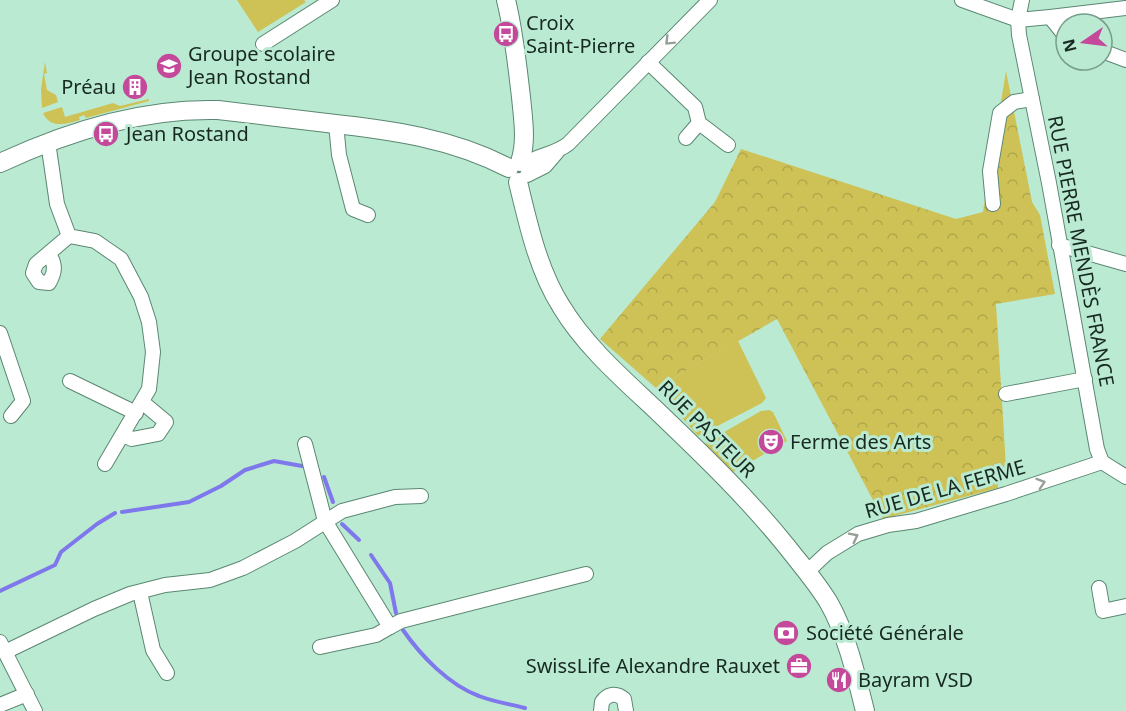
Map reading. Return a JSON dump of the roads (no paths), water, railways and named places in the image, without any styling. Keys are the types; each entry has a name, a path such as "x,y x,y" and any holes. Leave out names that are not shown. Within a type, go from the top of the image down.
{"street":[{"path":"263,44 332,0"},
{"path":"506,0 513,28 523,125 524,141 520,170"},
{"path":"0,163 48,142 139,116 182,110 218,110 424,136 520,170 545,166 710,0"},
{"path":"962,0 1018,20 1126,8"},
{"name":"RUE PIERRE MENDÈS FRANCE","path":"1022,0 1018,20 1019,34 1097,449 1102,462"},
{"path":"1050,16 1054,21"},
{"path":"648,62 695,107 699,123 728,146"},
{"path":"993,204 990,171 1000,113 1014,102 1032,99"},
{"path":"686,138 699,123"},
{"path":"336,124 339,155 353,209 368,215"},
{"path":"48,142 57,204 69,236"},
{"name":"RUE PASTEUR","path":"520,170 542,266 561,308 587,342 719,470 768,523 807,572 829,604 857,677 865,711"},
{"path":"49,254 69,236"},
{"path":"69,236 95,242 121,259 141,297 153,352 149,390 105,464"},
{"path":"1059,245 1126,264"},
{"path":"0,333 22,401 11,416"},
{"path":"1006,394 1085,379"},
{"path":"70,381 139,407 166,422 158,434 132,439 123,435"},
{"path":"305,444 325,521 390,627"},
{"path":"1102,462 1126,477"},
{"name":"RUE DE LA FERME","path":"807,572 827,553 858,534 1006,494 1102,462"},
{"path":"35,711 3,647 140,592 165,585 222,577 295,541 342,512 395,497 421,496"},
{"path":"320,647 376,634 401,621 586,574"},
{"path":"1099,588 1103,610 1126,606"},
{"path":"140,592 153,650 167,673"},
{"path":"0,705 27,694"},
{"path":"600,711 604,698 616,695 624,699 626,711"}],"waterway":[{"path":"122,512 189,502 221,486 245,470 274,461 302,466"},
{"path":"324,477 333,502"},
{"path":"0,591 55,565 61,552 115,513"},
{"path":"342,524 359,540"},
{"path":"371,555 390,583 396,613"},
{"path":"403,630 418,650 457,685 485,698 525,708"}],"place":[{"name":"Croix Saint-Pierre","path":"506,34"},
{"name":"Groupe scolaire Jean Rostand","path":"169,66"},
{"name":"Préau","path":"135,87"},
{"name":"Jean Rostand","path":"106,134"},
{"name":"Ferme des Arts","path":"771,442"},
{"name":"Société Générale","path":"786,633"},
{"name":"SwissLife Alexandre Rauxet","path":"799,666"},
{"name":"Bayram VSD","path":"839,680"}]}
